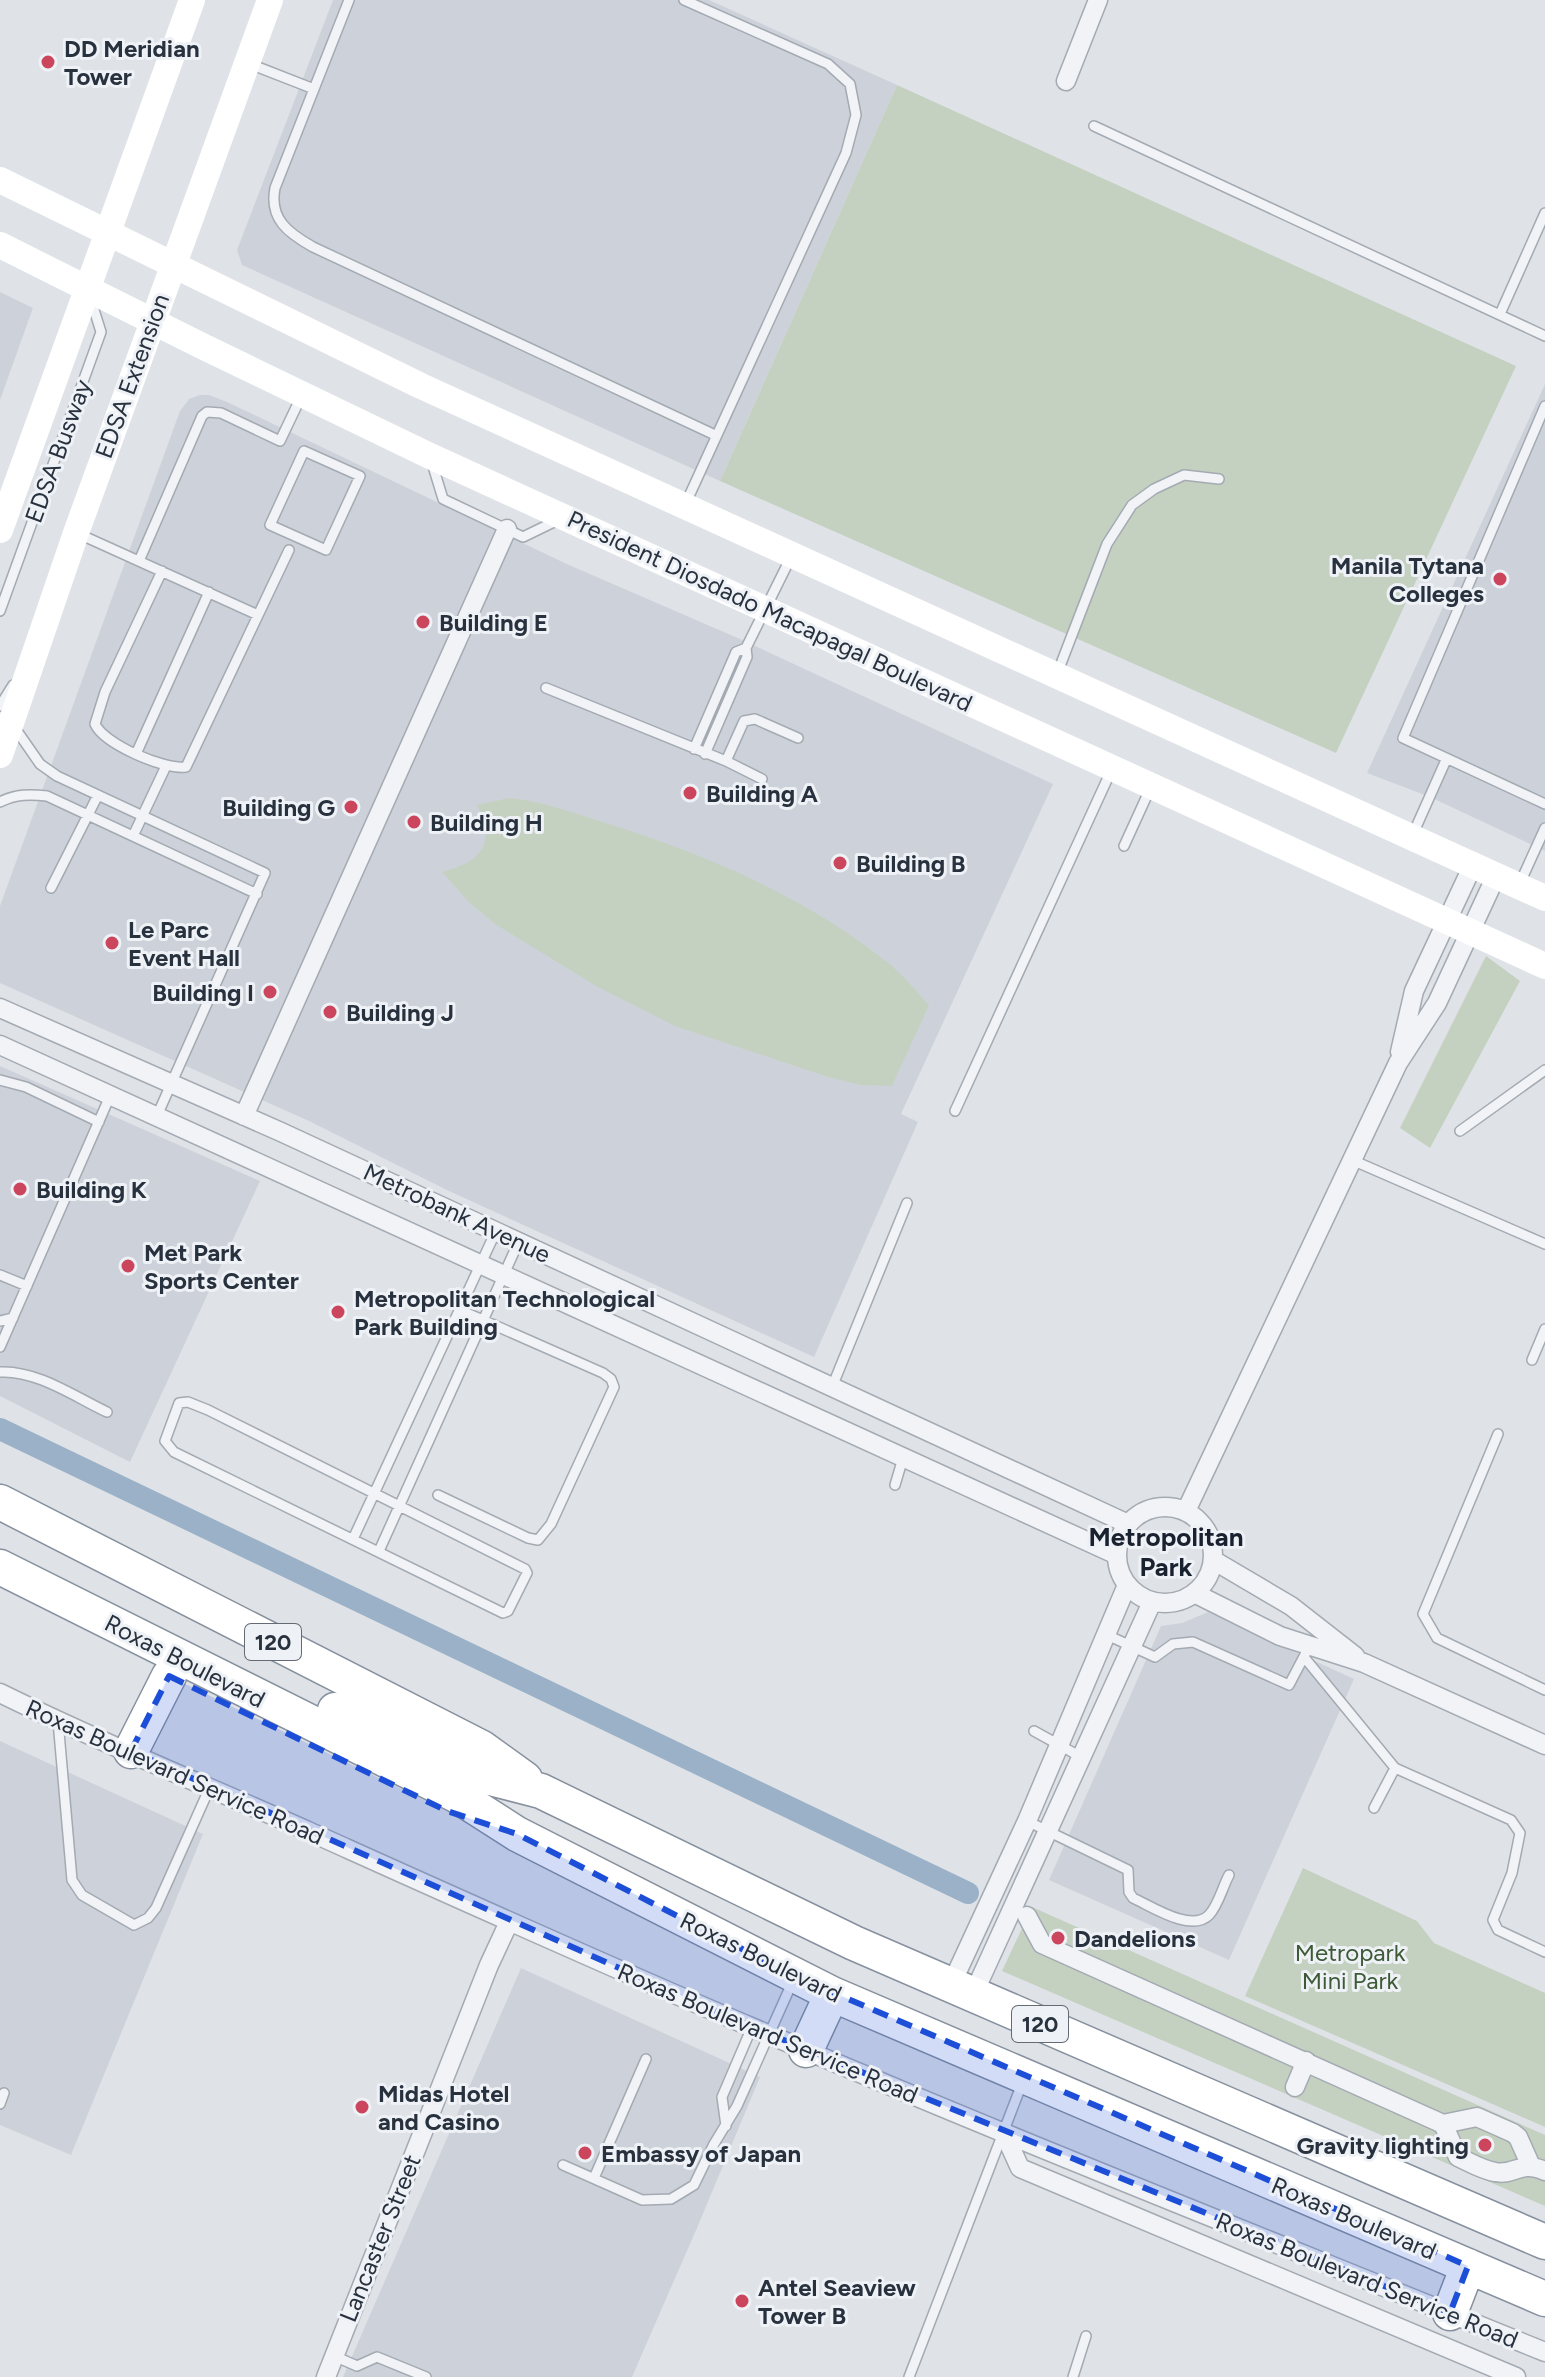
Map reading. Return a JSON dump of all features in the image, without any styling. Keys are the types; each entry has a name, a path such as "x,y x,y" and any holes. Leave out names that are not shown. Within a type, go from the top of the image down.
{"highway":[{"name":"120","path":"0,1502 482,1748 541,1791"},
{"name":"Roxas Boulevard","path":"0,1542 292,1702 456,1795 517,1834 795,1976 1024,2078 1545,2299"},
{"name":"Roxas Boulevard","path":"0,1567 292,1702 467,1772 541,1791 854,1943 1545,2242"},
{"name":"120","path":"0,1592 447,1811 517,1834"},
{"path":"131,1751 169,1676"},
{"path":"806,2050 832,1994"},
{"path":"1450,2313 1468,2266"}],"main road":[{"path":"0,530 192,0"},
{"name":"EDSA Extension","path":"0,755 6,714 37,648 172,264 270,0"},
{"path":"0,180 421,386 1545,898"},
{"name":"President Diosdado Macapagal Boulevard","path":"0,245 430,456 1543,967"}],"street":[{"path":"1066,81 1098,0"},
{"path":"244,1116 507,529"},
{"path":"1398,1063 1414,991 1496,876"},
{"path":"1186,1511 1398,1063 1437,1003 1458,927 1496,876"},
{"name":"Metrobank Avenue","path":"0,1008 519,1241 1128,1524"},
{"name":"Metrobank Avenue","path":"0,1045 1117,1555"},
{"path":"1170,1507 1186,1511 1198,1519 1207,1531 1213,1560 1204,1584 1194,1593 1167,1603 1152,1602 1127,1585 1119,1571 1118,1544 1128,1524 1140,1514 1155,1508 1170,1507"},
{"path":"1213,1560 1291,1606 1364,1663"},
{"path":"962,1990 1004,1867 1027,1821 1127,1585"},
{"path":"1194,1593 1307,1652 1364,1663 1545,1745"},
{"path":"962,1990 1026,1877 1152,1602"},
{"name":"Roxas Boulevard Service Road","path":"0,1693 509,1922 760,2031 1545,2352"},
{"path":"1004,1867 1026,1877"},
{"path":"1027,1916 1042,1944 1443,2124 1477,2117 1513,2133 1537,2168 1500,2173 1458,2157 1443,2124"},
{"name":"Lancaster Street","path":"326,2377 489,1965 509,1922"},
{"path":"1295,2087 1306,2061"},
{"path":"1004,2133 1020,2168 1516,2377"}],"lane":[{"path":"349,0 275,188 275,212 281,223 293,236 313,247 715,435"},
{"path":"684,0 828,64 850,84 856,115 846,153 684,506"},
{"path":"247,62 314,89"},
{"path":"1094,126 1545,336"},
{"path":"1500,314 1545,213"},
{"name":"EDSA Busway","path":"0,611 101,332 88,289"},
{"path":"139,561 202,416 207,412 221,413 280,441 303,394"},
{"path":"1545,406 1403,738 1545,804"},
{"path":"304,451 360,476 326,550 270,525 304,451"},
{"path":"430,456 443,499 523,537 566,516"},
{"path":"1057,674 1107,544 1132,505 1154,489 1184,475 1219,479"},
{"path":"76,533 258,615"},
{"path":"162,571 105,692 95,724 99,732 136,754 166,766 186,767 289,550"},
{"path":"705,754 747,657 746,648 792,556"},
{"path":"136,754 209,592"},
{"path":"694,749 736,652 746,648"},
{"path":"546,688 726,761 762,779"},
{"path":"6,714 40,764 57,776 265,873 156,1118"},
{"path":"726,761 744,721 755,719 798,738"},
{"path":"1411,837 1446,760"},
{"path":"133,836 166,766"},
{"path":"955,1111 1112,768"},
{"path":"1124,846 1152,786"},
{"path":"0,802 29,794 47,796 257,894"},
{"path":"51,888 98,795"},
{"path":"1496,876 1545,828"},
{"path":"1460,1131 1545,1070"},
{"path":"0,1080 26,1087 99,1122"},
{"path":"0,1347 110,1096"},
{"path":"1352,1160 1544,1242"},
{"path":"832,1387 907,1203"},
{"path":"353,1539 496,1231"},
{"path":"379,1551 519,1241"},
{"path":"0,1275 27,1286"},
{"path":"438,1495 538,1540 551,1524 614,1387 611,1379 603,1373 460,1310"},
{"path":"0,1321 13,1318"},
{"path":"1532,1360 1545,1329"},
{"path":"0,1372 10,1371 37,1379 107,1412"},
{"path":"188,1402 376,1494 525,1569 527,1573 508,1611 503,1613 174,1452 165,1441 173,1415 179,1403 188,1402"},
{"path":"1498,1434 1423,1614 1437,1638 1545,1690"},
{"path":"895,1485 903,1458"},
{"path":"1107,1635 1155,1657 1173,1644 1193,1642 1289,1685 1319,1628"},
{"path":"1307,1652 1395,1768 1511,1820 1520,1833 1512,1873 1493,1920 1498,1930 1545,1952"},
{"path":"58,1721 72,1880 82,1895 134,1925 148,1918 156,1908 210,1787"},
{"path":"1034,1731 1081,1757"},
{"path":"1374,1808 1395,1768"},
{"path":"1027,1821 1128,1870 1129,1892 1133,1898 1178,1920 1199,1920 1210,1915 1229,1875"},
{"path":"726,2126 722,2097 795,1976"},
{"path":"563,2165 642,2200 671,2199 694,2185 726,2126 760,2031"},
{"path":"594,2178 646,2059"},
{"path":"909,2377 1024,2078"},
{"path":"0,2104 4,2093"},
{"path":"1073,2377 1086,2336"},
{"path":"334,2356 357,2366 377,2357 426,2377"}],"highlighted area":[{"path":"169,1676 447,1811 517,1834 795,1976 1468,2266 1450,2313 752,2027 131,1751"}],"shaded area":[{"path":"333,0 709,0 897,85 720,481 242,265 237,250"},
{"path":"0,292 33,308 0,400"},
{"name":"Manila Tytana Colleges","path":"1545,384 1545,851 1430,797 1367,773"},
{"path":"200,395 227,402 569,565 740,639 1053,784 901,1114 918,1122 814,1357 451,1192 309,1121 0,983 0,906 180,411 189,399"},
{"path":"0,1066 260,1181 130,1462 0,1396"},
{"path":"1208,1612 1354,1679 1229,1960 1049,1880 1161,1626 1182,1623"},
{"path":"0,1741 203,1834 71,2155 0,2125"},
{"name":"Embassy of Japan","path":"521,1968 760,2077 697,2228 632,2377 343,2377"}],"green space":[{"path":"897,85 1516,366 1336,753 720,481"},
{"path":"509,798 572,812 720,865 827,919 860,941 896,970 929,1005 892,1086 860,1085 825,1076 675,1026 596,986 495,924 468,901 442,872 467,863 482,849 485,831 477,805"},
{"path":"1486,956 1520,981 1430,1148 1400,1128"},
{"name":"Metropark Mini Park","path":"1303,1868 1417,1921 1434,1943 1545,1993 1545,2127 1245,1996"},
{"path":"1032,1907 1545,2135 1545,2206 1002,1971"}],"waterway":[{"path":"0,1429 968,1893"}],"place":[{"name":"DD Meridian Tower","path":"48,62"},
{"name":"Manila Tytana Colleges","path":"1500,579"},
{"name":"Building E","path":"423,622"},
{"name":"Building A","path":"690,793"},
{"name":"Building G","path":"351,807"},
{"name":"Building H","path":"414,822"},
{"name":"Building B","path":"840,863"},
{"name":"Le Parc Event Hall","path":"112,943"},
{"name":"Building I","path":"270,992"},
{"name":"Building J","path":"330,1012"},
{"name":"Building K","path":"20,1189"},
{"name":"Met Park Sports Center","path":"128,1266"},
{"name":"Metropolitan Technological Park Building","path":"338,1312"},
{"name":"Dandelions","path":"1058,1938"},
{"name":"Midas Hotel and Casino","path":"362,2107"},
{"name":"Gravity lighting","path":"1485,2145"},
{"name":"Embassy of Japan","path":"585,2153"},
{"name":"Antel Seaview Tower B","path":"742,2301"}],"district":[{"name":"Metropolitan Park","path":"1166,1552"}]}
